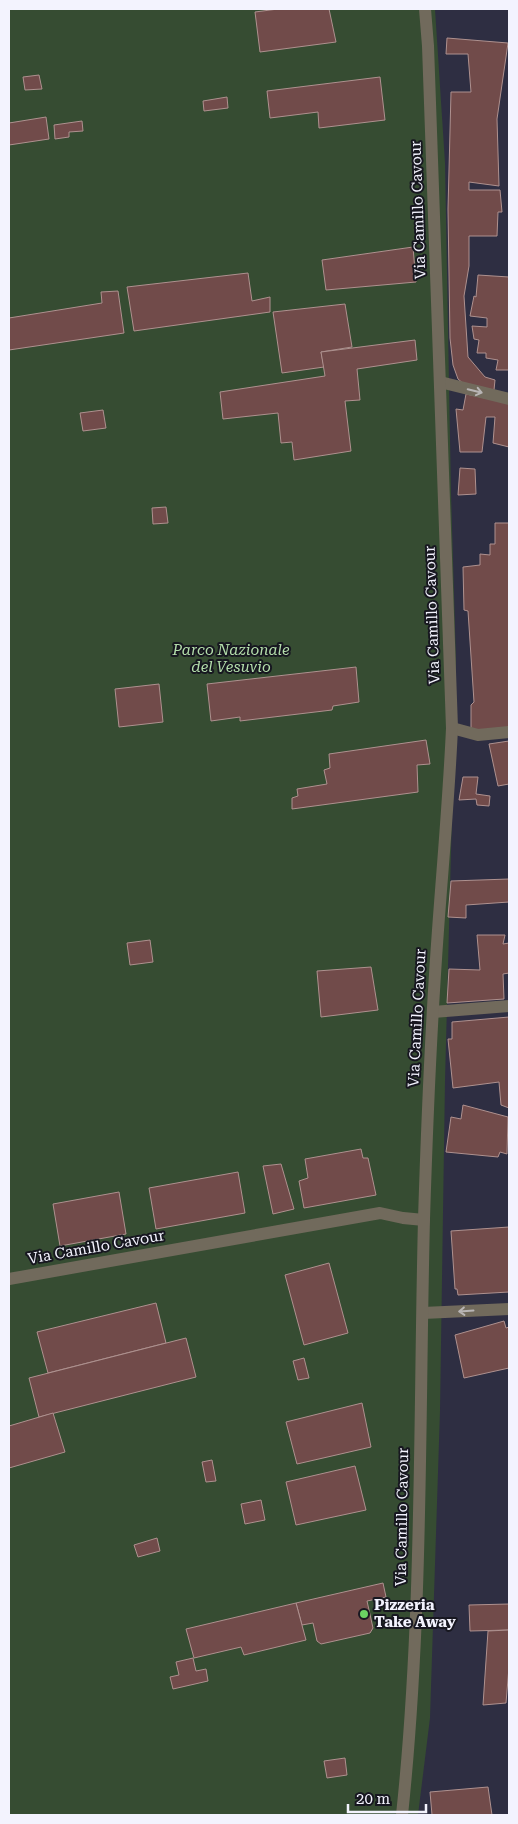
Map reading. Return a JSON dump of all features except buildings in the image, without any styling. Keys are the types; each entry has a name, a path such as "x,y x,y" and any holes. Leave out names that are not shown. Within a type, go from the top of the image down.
{"street":[{"name":"Via Camillo Cavour","path":"402,1815 408,1761 418,1561 424,1220 433,1012 449,805 452,728 428,46 425,9"},
{"path":"440,382 509,399"},
{"path":"452,728 478,735 509,732"},
{"path":"433,1012 509,1006"},
{"name":"Via Camillo Cavour","path":"9,1279 380,1213 424,1220"},
{"path":"423,1313 509,1308"}],"green space":[{"name":"Parco Nazionale del Vesuvio","path":"9,9 435,9 445,163 456,661 445,1081 440,1411 430,1718 418,1815 9,1815"}],"place":[{"name":"Pizzeria Take Away","path":"364,1614"}]}
